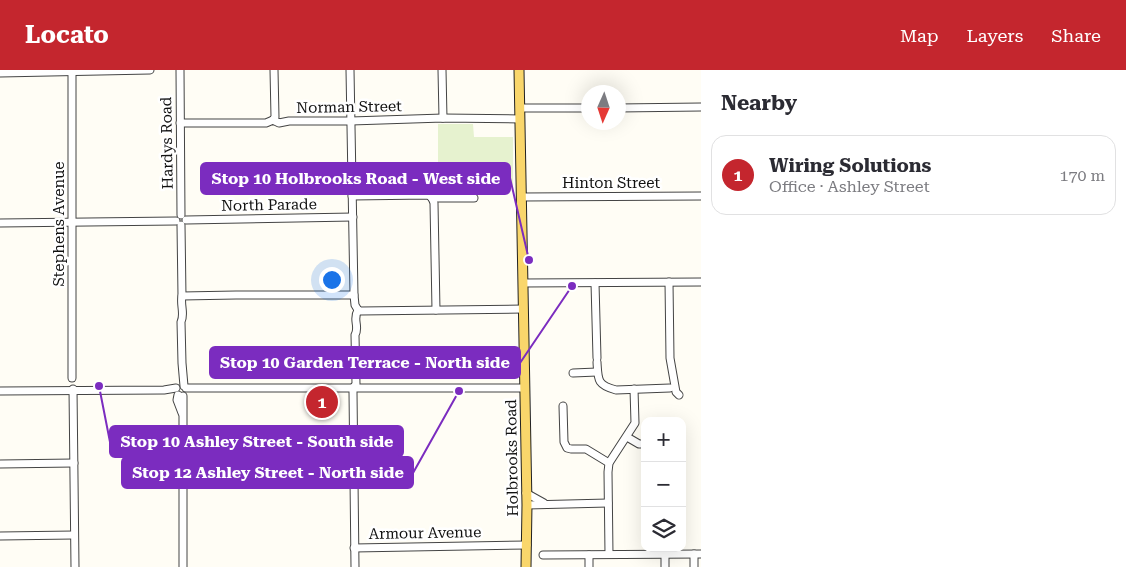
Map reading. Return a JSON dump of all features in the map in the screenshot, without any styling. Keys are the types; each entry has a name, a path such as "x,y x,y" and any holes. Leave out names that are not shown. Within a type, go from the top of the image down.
{"main road":[{"name":"Holbrooks Road","path":"519,70 527,508 526,567"},
{"name":"Holbrooks Road","path":"527,545 530,567"}],"street":[{"path":"0,73 150,70"},
{"name":"Hardys Road","path":"180,70 182,296 180,304 183,317 181,390 184,410 182,413 183,567"},
{"path":"274,70 274,120"},
{"path":"350,70 354,295 355,305 358,310"},
{"path":"442,70 443,118"},
{"name":"Stephens Avenue","path":"72,71 72,378"},
{"path":"626,108 701,107"},
{"path":"520,108 581,108"},
{"name":"Norman Street","path":"180,123 266,123 274,120 280,123 289,121 351,122 443,118 520,119"},
{"path":"352,196 428,195 432,198 474,198"},
{"name":"Hinton Street","path":"522,197 701,196"},
{"path":"432,198 434,203 436,310"},
{"name":"North Parade","path":"0,223 353,217"},
{"path":"669,282 670,358 676,392 679,394"},
{"path":"523,283 701,282"},
{"path":"595,283 598,378 601,384 616,390 670,388"},
{"path":"182,296 236,294 354,295"},
{"path":"358,310 523,309"},
{"path":"354,567 353,388 356,384 355,335 357,331 354,318 358,310"},
{"path":"574,373 598,372"},
{"path":"0,391 73,389 525,388"},
{"path":"73,389 75,567"},
{"path":"609,554 609,463 635,423 634,389"},
{"path":"563,406 564,442 567,448 586,449 609,463"},
{"path":"627,437 641,444"},
{"path":"0,464 74,463"},
{"path":"183,474 353,475"},
{"path":"526,493 546,504"},
{"path":"527,508 530,509 546,504 608,503"},
{"path":"0,536 74,535"},
{"name":"Armour Avenue","path":"354,548 527,545"},
{"path":"543,555 698,554 694,567"},
{"path":"589,555 589,567"},
{"path":"665,555 665,567"}],"green space":[{"path":"438,124 473,124 474,137 513,137 513,187 475,188 475,169 438,169"}],"place":[{"name":"Stop 10 Holbrooks Road - West side","path":"529,260"},
{"name":"Stop 10 Garden Terrace - North side","path":"572,286"},
{"name":"Stop 10 Ashley Street - South side","path":"99,386"},
{"name":"Stop 12 Ashley Street - North side","path":"459,391"},
{"name":"Wiring Solutions","path":"322,402"}]}
